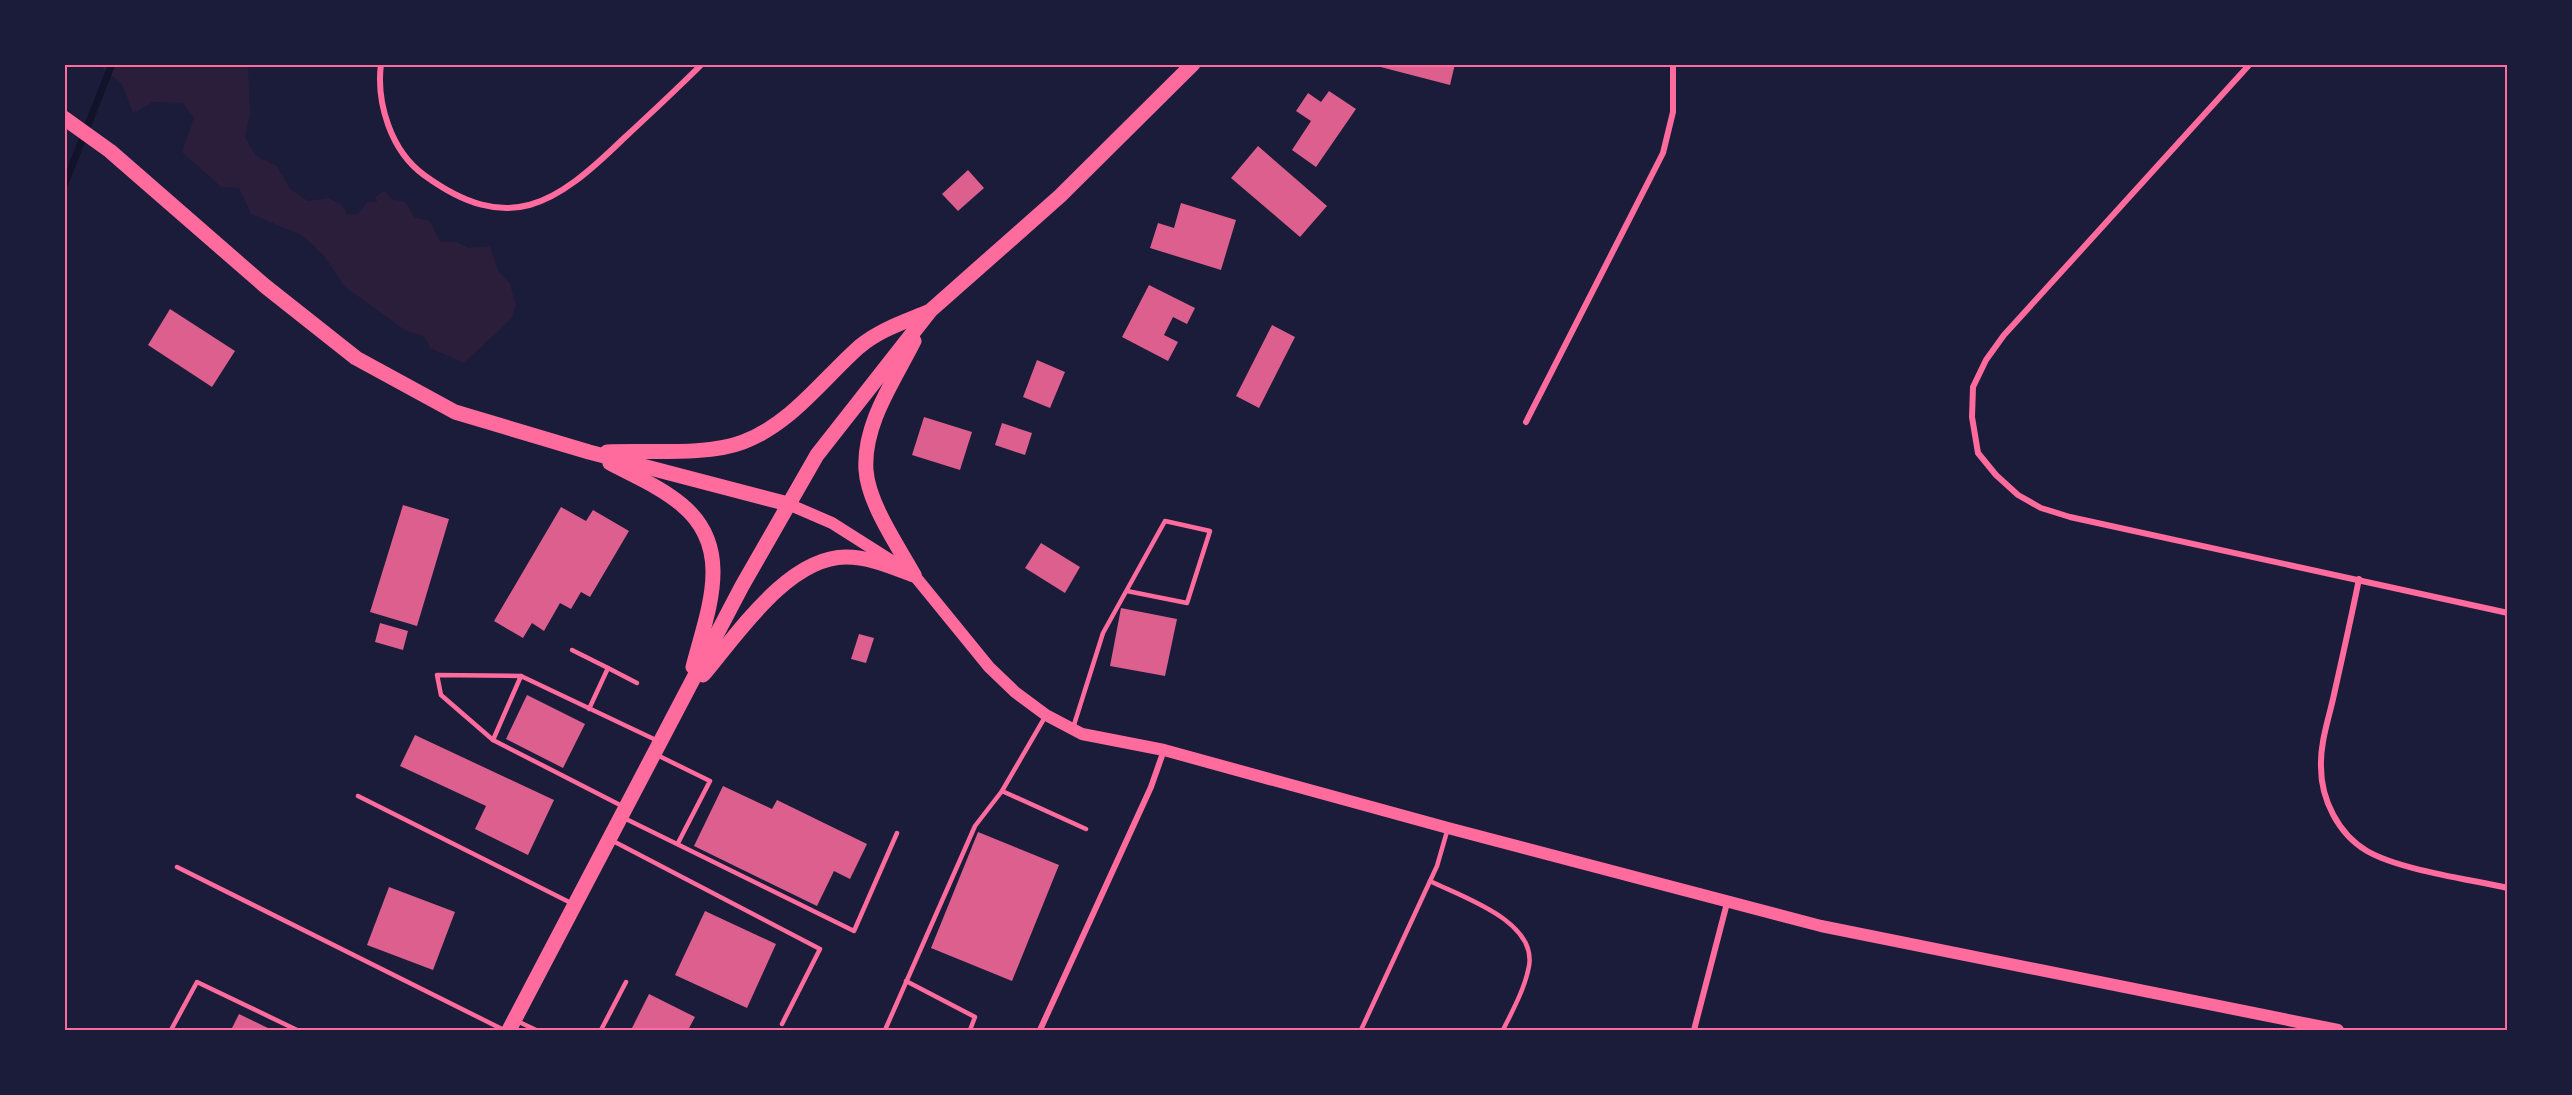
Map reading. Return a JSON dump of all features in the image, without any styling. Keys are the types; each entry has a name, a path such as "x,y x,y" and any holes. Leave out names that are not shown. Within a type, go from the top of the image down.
{"main road":[{"path":"509,1027 576,906 788,504 833,433 930,311 1059,196 1193,64"},
{"path":"65,119 110,151 256,278 356,358 455,412 589,452 788,504 832,523 914,575"},
{"path":"589,452 722,448 744,442 768,430 800,406 861,346 886,329 930,311"},
{"path":"930,311 878,411 867,445 866,471 879,512 914,575 989,667 1015,692 1046,715 1082,734 1164,750 1727,903 1888,941 2311,1028 2338,1030"},
{"path":"589,452 667,494 684,506 697,523 713,554 712,592 686,694"},
{"path":"686,694 772,594 808,567 827,560 845,557 873,560 914,575"}],"street":[{"path":"381,64 379,80 382,106 390,129 415,169 436,184 456,194 499,209 524,207 546,200 585,176 702,64"},
{"path":"1526,422 1663,153 1672,119 1672,64"},
{"path":"2250,64 2012,326 1992,351 1973,387 1972,417 1978,453 2018,495 2041,507 2070,517 2508,613"},
{"path":"2360,579 2324,738 2321,765 2323,790 2334,816 2348,836 2366,850 2390,861 2508,888"},
{"path":"1040,1030 1151,787 1164,750"},
{"path":"1694,1030 1727,903"}],"lane":[{"path":"1073,728 1103,633 1126,591 1165,521 1210,531 1187,603 1126,591"},
{"path":"572,650 637,682"},
{"path":"589,710 608,668"},
{"path":"678,843 710,781 658,748 521,676 437,675 441,695 493,740 678,843 854,931 897,833"},
{"path":"493,740 521,676"},
{"path":"885,1030 975,826 1002,791 1046,715"},
{"path":"1002,791 1086,829"},
{"path":"357,796 576,906"},
{"path":"1361,1030 1437,866 1448,828"},
{"path":"610,840 820,949 782,1024"},
{"path":"177,867 509,1027 536,1030"},
{"path":"1430,881 1505,919 1521,932 1528,945 1530,964 1524,985 1503,1030"},
{"path":"906,981 975,1017 970,1030"},
{"path":"171,1030 197,982 297,1030"},
{"path":"601,1030 626,982"}],"shaded area":[{"path":"99,65 248,65 250,115 245,137 256,156 277,166 290,189 308,201 328,198 342,205 347,214 358,214 367,202 377,202 375,196 385,191 391,199 406,202 414,217 430,221 440,242 457,242 469,248 490,246 498,270 510,284 516,305 512,318 464,363 430,348 424,336 406,331 345,287 325,257 303,236 251,214 239,188 221,187 182,152 194,118 183,103 153,102 133,113 122,84"}],"building":[{"path":"1369,64 1455,64 1450,85"},
{"path":"1329,91 1356,109 1316,167 1292,150 1311,121 1296,111 1308,93 1321,102"},
{"path":"1258,146 1327,206 1300,237 1231,178"},
{"path":"968,170 984,188 958,211 942,194"},
{"path":"1181,203 1236,220 1221,270 1150,248 1158,223 1174,228"},
{"path":"1149,285 1195,308 1187,324 1173,317 1164,335 1178,342 1168,361 1122,337"},
{"path":"170,309 235,351 212,387 148,345"},
{"path":"1272,325 1295,337 1259,408 1236,396"},
{"path":"1037,360 1065,372 1050,408 1023,397"},
{"path":"924,417 972,432 960,470 912,455"},
{"path":"1002,423 1032,433 1025,455 995,445"},
{"path":"403,505 449,519 417,626 370,612"},
{"path":"561,507 586,521 593,510 629,531 590,597 581,592 571,609 560,603 544,631 532,623 523,638 494,621"},
{"path":"1041,543 1080,567 1065,593 1025,568"},
{"path":"1121,608 1177,619 1165,676 1110,666"},
{"path":"380,623 408,631 403,650 375,642"},
{"path":"859,634 874,638 866,663 851,659"},
{"path":"527,695 585,724 563,768 506,739"},
{"path":"415,735 554,800 528,855 475,829 486,806 400,766"},
{"path":"723,786 772,809 777,800 867,844 850,879 834,871 817,906 694,846"},
{"path":"978,832 1059,865 1012,981 931,948"},
{"path":"389,887 455,912 433,970 367,945"},
{"path":"705,911 776,944 747,1008 675,975"},
{"path":"649,994 695,1017 688,1030 631,1030"},
{"path":"239,1014 272,1030 231,1030"}],"waterway":[{"path":"64,186 112,64"}]}
